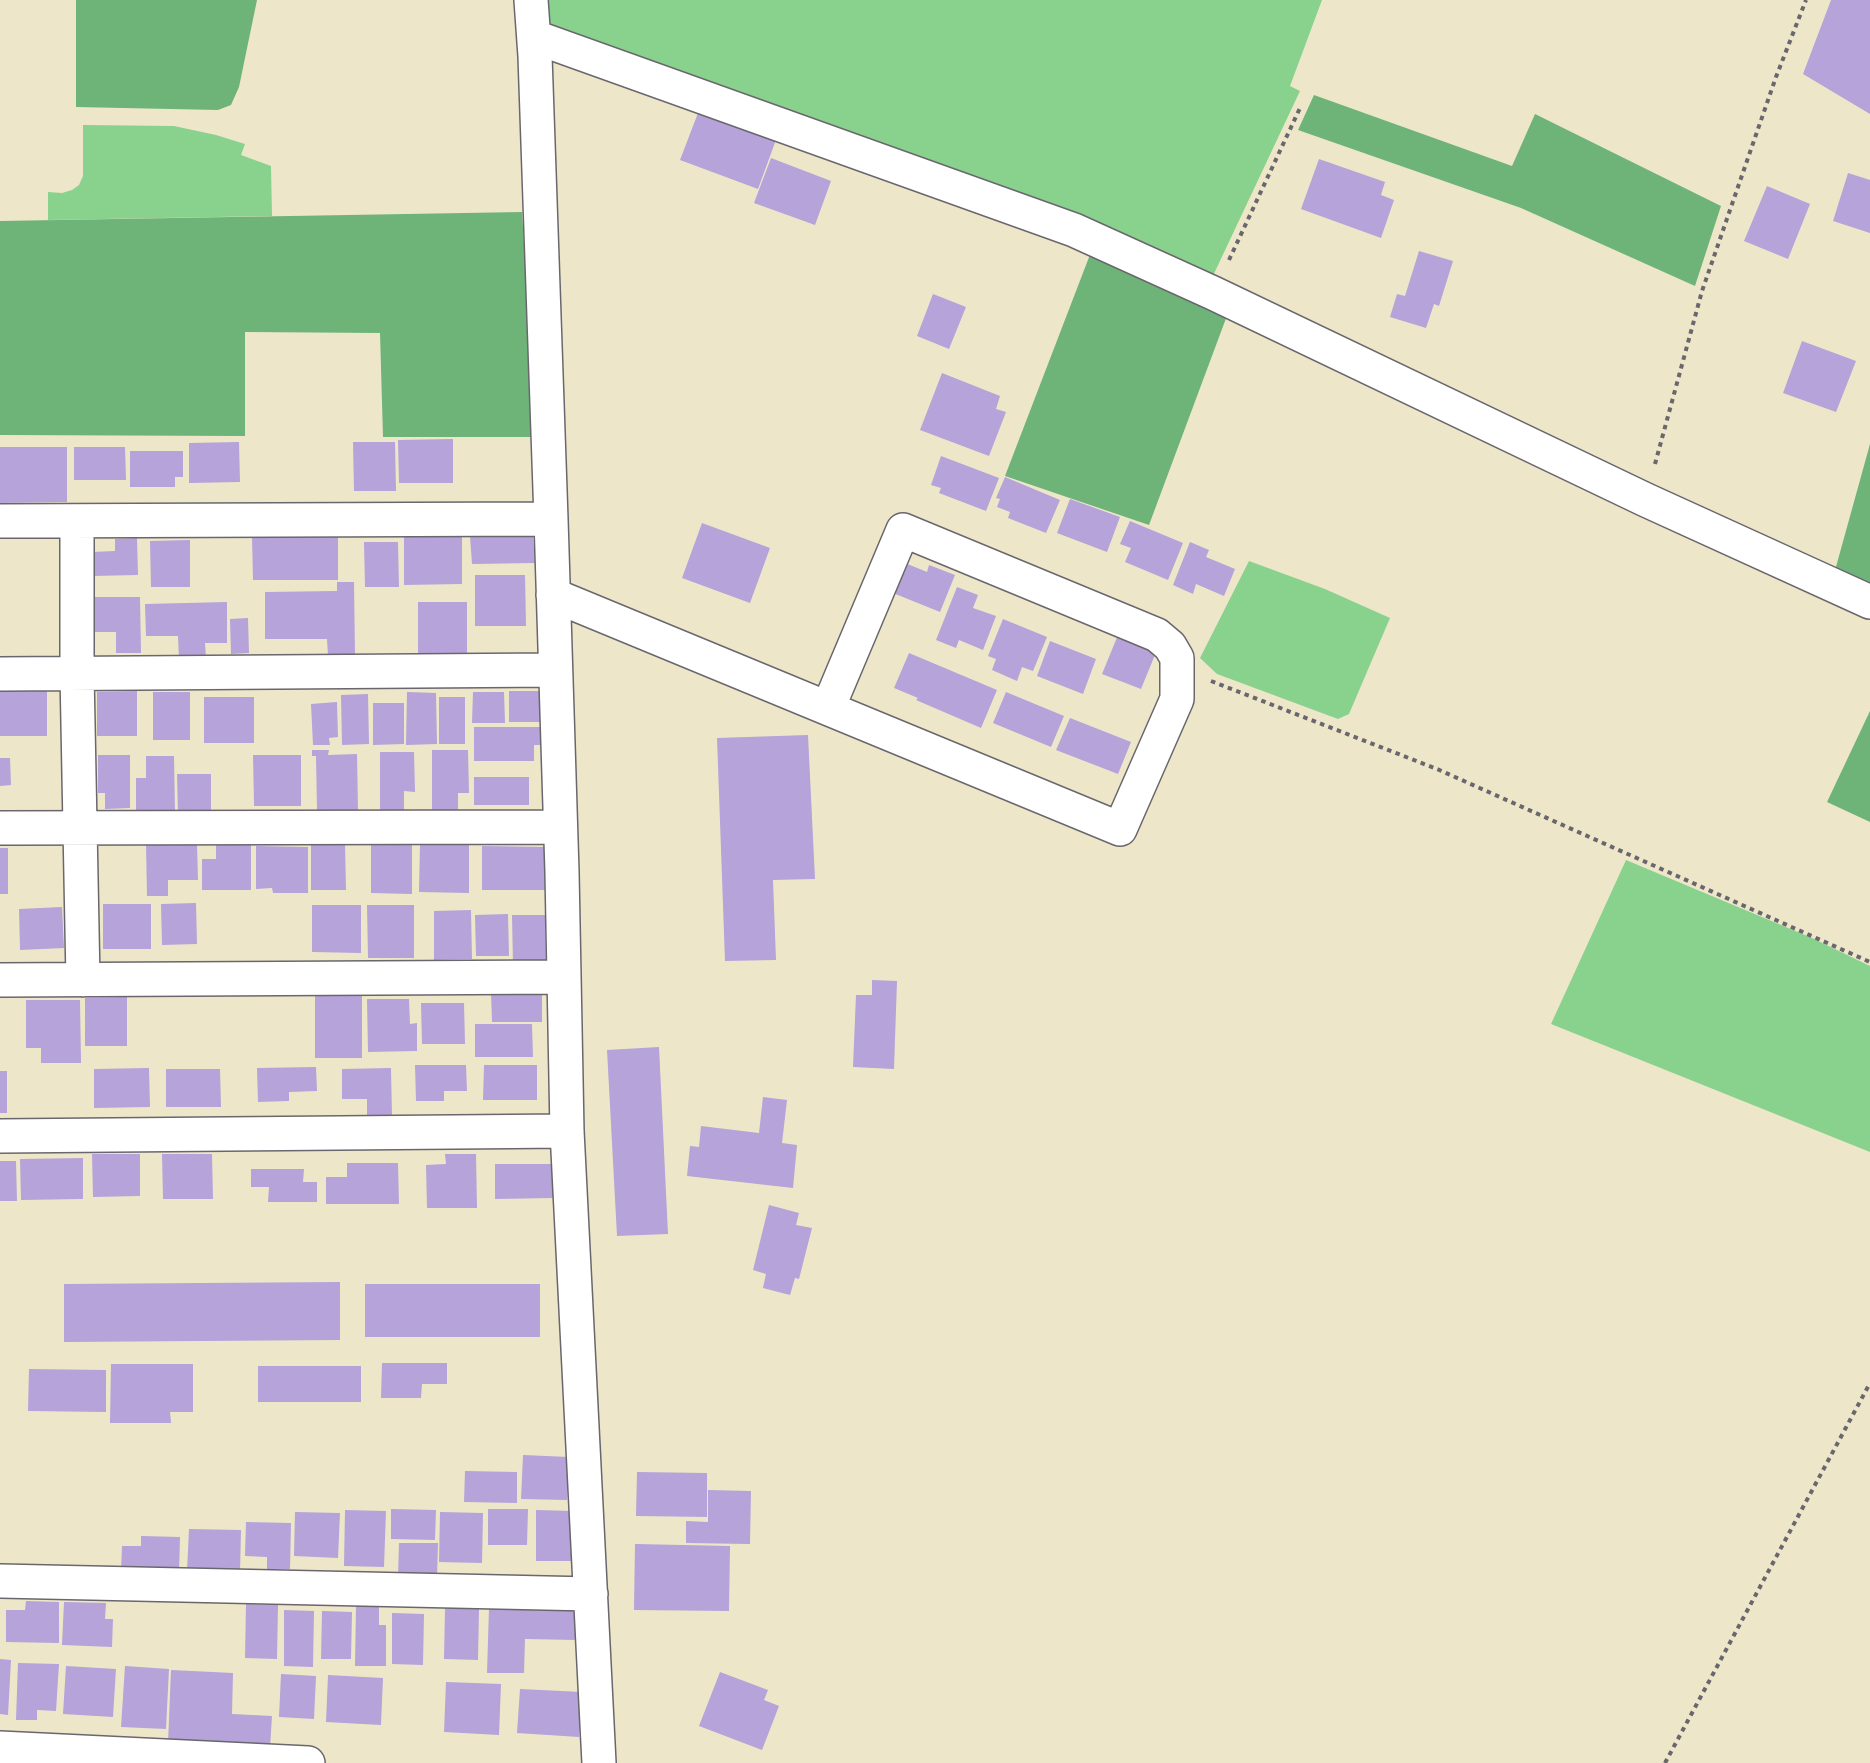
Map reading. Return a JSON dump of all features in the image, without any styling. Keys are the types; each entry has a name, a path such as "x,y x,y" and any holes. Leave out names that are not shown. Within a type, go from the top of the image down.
{"street":[{"path":"531,0 535,37 551,519 567,1131 599,1763"},
{"path":"535,37 1074,230 1213,293 1646,500 1870,602"},
{"path":"0,521 551,519"},
{"path":"76,521 82,980"},
{"path":"553,595 1120,829 1177,699 1177,658 1170,646 1157,635 903,530 828,708"},
{"path":"0,674 555,670"},
{"path":"0,828 560,827"},
{"path":"0,980 564,977"},
{"path":"0,1136 567,1131"},
{"path":"0,1581 591,1594"},
{"path":"4,1753 308,1763"}],"path":[{"path":"1646,500 1702,291 1776,77 1806,0"},
{"path":"1213,293 1300,108"},
{"path":"1177,668 1437,769 1870,962"},
{"path":"1665,1763 1870,1383"}],"green space":[{"path":"76,0 257,0 239,87 231,105 218,110 76,107"},
{"path":"539,0 1322,0 1290,86 1300,91 1211,280 549,25"},
{"path":"1314,95 1512,166 1535,114 1721,206 1695,286 1521,208 1298,130"},
{"path":"83,125 174,126 245,144 241,155 271,166 272,216 48,220 48,192 62,193 72,190 79,185 83,176"},
{"path":"522,212 536,437 383,437 380,333 245,332 245,436 0,435 0,221"},
{"path":"1091,252 1228,313 1149,525 1005,476"},
{"path":"1870,444 1870,591 1834,574"},
{"path":"1249,561 1325,589 1390,618 1349,714 1338,719 1217,674 1200,658"},
{"path":"1870,711 1870,822 1827,802"},
{"path":"1626,860 1812,938 1870,966 1870,1152 1551,1024"}],"building":[{"path":"1831,0 1870,0 1870,114 1803,74"},
{"path":"698,113 747,131 749,126 777,137 758,189 680,160"},
{"path":"771,158 831,181 815,225 754,203"},
{"path":"1319,159 1385,182 1381,195 1394,200 1381,238 1301,209"},
{"path":"1848,173 1870,180 1870,233 1833,221"},
{"path":"1767,186 1810,204 1788,259 1744,241"},
{"path":"1419,251 1453,261 1439,306 1434,304 1426,328 1390,317 1397,294 1405,296"},
{"path":"933,294 966,307 949,349 917,336"},
{"path":"1802,341 1856,361 1836,412 1783,393"},
{"path":"942,373 1000,396 996,409 1006,412 989,456 920,430"},
{"path":"453,439 453,483 399,483 398,440"},
{"path":"239,442 240,482 189,483 189,443"},
{"path":"353,442 395,442 396,491 354,491"},
{"path":"0,447 67,447 67,502 0,503"},
{"path":"74,447 125,447 126,480 74,480"},
{"path":"130,451 183,451 183,477 175,477 175,487 130,487"},
{"path":"941,456 999,478 986,511 939,493 941,488 931,485"},
{"path":"1005,477 1060,500 1046,533 1008,518 1010,512 997,507 1000,499 996,498"},
{"path":"1070,499 1120,517 1107,552 1057,533"},
{"path":"1130,521 1183,543 1168,580 1125,562 1131,548 1120,544"},
{"path":"702,523 770,548 750,603 682,578"},
{"path":"338,536 338,580 253,580 252,537"},
{"path":"404,536 462,536 462,584 404,585"},
{"path":"470,536 533,536 535,563 472,564"},
{"path":"137,538 138,575 92,576 91,552 115,551 115,539"},
{"path":"190,540 190,587 151,587 150,541"},
{"path":"364,542 398,542 399,587 365,587"},
{"path":"1190,542 1209,550 1206,557 1235,569 1224,596 1196,584 1193,594 1173,585"},
{"path":"905,563 927,572 929,565 955,575 940,612 893,593"},
{"path":"475,575 525,575 526,626 475,626"},
{"path":"337,582 354,582 355,656 328,656 327,639 265,639 265,592 337,591"},
{"path":"957,587 978,595 973,608 996,616 983,650 959,640 956,648 936,640"},
{"path":"91,597 140,597 141,653 116,653 116,632 92,632"},
{"path":"227,602 227,643 205,643 206,658 179,659 178,636 146,636 145,604"},
{"path":"418,602 467,602 467,657 418,657"},
{"path":"248,618 249,653 231,654 230,619"},
{"path":"1003,619 1047,637 1033,671 1022,667 1017,681 992,670 996,659 988,656"},
{"path":"1118,635 1157,650 1141,689 1102,674"},
{"path":"1050,641 1096,659 1083,694 1037,676"},
{"path":"909,653 997,690 981,728 894,688"},
{"path":"0,688 47,689 47,736 0,736"},
{"path":"137,691 137,736 97,736 97,692"},
{"path":"509,691 540,691 540,722 509,722"},
{"path":"153,692 190,692 190,740 153,740"},
{"path":"407,692 436,693 437,744 406,745"},
{"path":"473,692 504,692 505,723 472,723"},
{"path":"1006,692 1064,716 1051,747 993,723"},
{"path":"368,694 369,744 342,745 341,695"},
{"path":"204,697 254,697 254,743 204,743"},
{"path":"439,697 465,697 465,744 439,744"},
{"path":"337,702 338,737 329,738 330,745 313,745 311,704"},
{"path":"373,703 404,703 404,744 373,745"},
{"path":"1070,718 1131,742 1118,774 1056,750"},
{"path":"474,727 543,727 543,745 534,745 534,761 474,761"},
{"path":"808,735 815,879 773,880 776,960 725,961 717,738"},
{"path":"312,750 329,750 328,755 357,754 358,810 317,810 316,756 312,756"},
{"path":"432,750 468,750 469,793 458,793 458,810 432,811"},
{"path":"380,752 414,752 415,792 404,791 404,813 380,812"},
{"path":"98,755 130,755 130,808 105,809 105,793 98,793"},
{"path":"253,755 301,755 301,806 254,806"},
{"path":"146,756 174,756 175,812 136,813 136,778 146,778"},
{"path":"0,758 10,758 11,785 0,786"},
{"path":"177,774 211,774 211,813 178,814"},
{"path":"474,777 529,777 529,805 474,805"},
{"path":"371,842 412,842 412,894 371,893"},
{"path":"197,843 198,880 168,880 168,896 147,896 146,844"},
{"path":"216,843 251,844 251,890 202,890 202,859 216,859"},
{"path":"311,843 345,843 346,890 311,890"},
{"path":"420,845 469,845 469,893 419,892"},
{"path":"256,846 308,847 308,893 273,893 272,888 256,889"},
{"path":"482,846 546,847 547,890 482,890"},
{"path":"0,848 8,848 8,894 0,894"},
{"path":"196,903 197,944 162,945 161,904"},
{"path":"103,904 151,904 151,949 103,949"},
{"path":"312,905 361,905 361,953 312,952"},
{"path":"367,905 414,905 414,958 368,958"},
{"path":"62,907 64,948 20,950 19,909"},
{"path":"471,910 472,959 434,960 434,911"},
{"path":"508,914 509,956 476,956 475,915"},
{"path":"512,915 545,915 546,965 513,965"},
{"path":"872,980 897,981 894,1069 853,1067 856,995 872,995"},
{"path":"542,992 542,1022 492,1022 491,993"},
{"path":"315,994 362,994 362,1058 315,1058"},
{"path":"127,997 127,1046 85,1046 85,998"},
{"path":"367,999 409,999 410,1024 417,1023 417,1051 368,1052"},
{"path":"26,1000 80,1000 81,1063 41,1063 41,1048 26,1048"},
{"path":"421,1003 464,1003 465,1044 422,1044"},
{"path":"475,1024 532,1024 533,1057 475,1057"},
{"path":"659,1047 668,1234 617,1236 607,1050"},
{"path":"415,1065 466,1065 467,1091 444,1091 444,1101 416,1101"},
{"path":"484,1065 537,1065 537,1100 483,1100"},
{"path":"316,1067 317,1091 289,1092 289,1101 258,1102 257,1068"},
{"path":"149,1068 150,1107 94,1108 94,1069"},
{"path":"391,1068 392,1116 367,1116 367,1099 342,1099 342,1069"},
{"path":"166,1069 220,1069 221,1107 166,1107"},
{"path":"0,1071 7,1071 7,1113 0,1113"},
{"path":"763,1097 787,1100 782,1143 797,1145 793,1188 687,1176 690,1146 699,1147 701,1126 759,1133"},
{"path":"92,1154 140,1154 140,1196 93,1197"},
{"path":"162,1154 212,1154 213,1199 163,1199"},
{"path":"445,1154 476,1154 477,1208 427,1208 426,1165 446,1164"},
{"path":"83,1158 83,1199 21,1200 20,1159"},
{"path":"0,1161 16,1161 17,1201 0,1201"},
{"path":"347,1163 398,1163 399,1204 326,1204 326,1177 347,1177"},
{"path":"495,1164 553,1164 553,1198 495,1199"},
{"path":"251,1169 304,1169 303,1182 317,1182 317,1202 268,1202 269,1187 251,1187"},
{"path":"769,1205 799,1213 796,1225 812,1228 799,1279 795,1278 790,1295 763,1288 766,1274 753,1270"},
{"path":"340,1282 340,1340 64,1342 64,1284"},
{"path":"365,1284 540,1284 540,1337 365,1337"},
{"path":"382,1363 447,1363 447,1384 422,1384 421,1398 381,1398"},
{"path":"111,1364 193,1364 193,1412 170,1412 171,1423 110,1423"},
{"path":"258,1366 361,1366 361,1402 258,1402"},
{"path":"29,1369 106,1370 106,1412 28,1411"},
{"path":"523,1455 569,1457 567,1500 521,1499"},
{"path":"465,1471 517,1472 517,1503 464,1502"},
{"path":"637,1472 707,1473 707,1517 636,1516"},
{"path":"708,1490 751,1491 750,1544 686,1543 686,1521 708,1522"},
{"path":"391,1509 436,1510 435,1540 391,1539"},
{"path":"488,1509 528,1509 527,1545 488,1545"},
{"path":"345,1510 386,1511 384,1567 344,1566"},
{"path":"536,1510 574,1511 573,1561 536,1561"},
{"path":"295,1512 340,1513 338,1558 294,1556"},
{"path":"440,1512 483,1513 482,1563 439,1562"},
{"path":"246,1522 291,1523 290,1569 267,1569 267,1557 245,1556"},
{"path":"189,1529 241,1530 240,1573 187,1572"},
{"path":"141,1536 180,1537 179,1573 121,1571 122,1546 141,1546"},
{"path":"399,1543 438,1543 437,1579 398,1578"},
{"path":"635,1544 730,1546 729,1611 634,1610"},
{"path":"26,1601 59,1602 59,1643 6,1642 6,1610 25,1610"},
{"path":"64,1602 106,1603 105,1619 113,1619 112,1647 62,1645"},
{"path":"246,1604 278,1605 277,1659 245,1658"},
{"path":"356,1605 379,1606 379,1625 386,1625 386,1666 355,1666"},
{"path":"445,1608 479,1609 478,1660 444,1659"},
{"path":"489,1609 577,1611 576,1640 525,1639 524,1673 487,1673"},
{"path":"284,1610 314,1611 313,1667 284,1666"},
{"path":"322,1611 352,1612 351,1659 321,1659"},
{"path":"392,1613 424,1614 423,1665 392,1664"},
{"path":"0,1659 11,1660 8,1715 0,1714"},
{"path":"18,1663 59,1664 56,1711 37,1710 37,1720 16,1720"},
{"path":"66,1666 116,1669 113,1717 63,1714"},
{"path":"125,1666 169,1669 166,1729 121,1727"},
{"path":"171,1670 233,1673 232,1714 272,1716 270,1748 168,1743"},
{"path":"720,1672 768,1690 764,1700 779,1706 762,1750 699,1726"},
{"path":"281,1674 316,1676 314,1719 279,1717"},
{"path":"328,1675 383,1678 381,1725 326,1722"},
{"path":"446,1682 501,1684 499,1735 444,1732"},
{"path":"520,1689 582,1692 579,1737 517,1733"}]}
